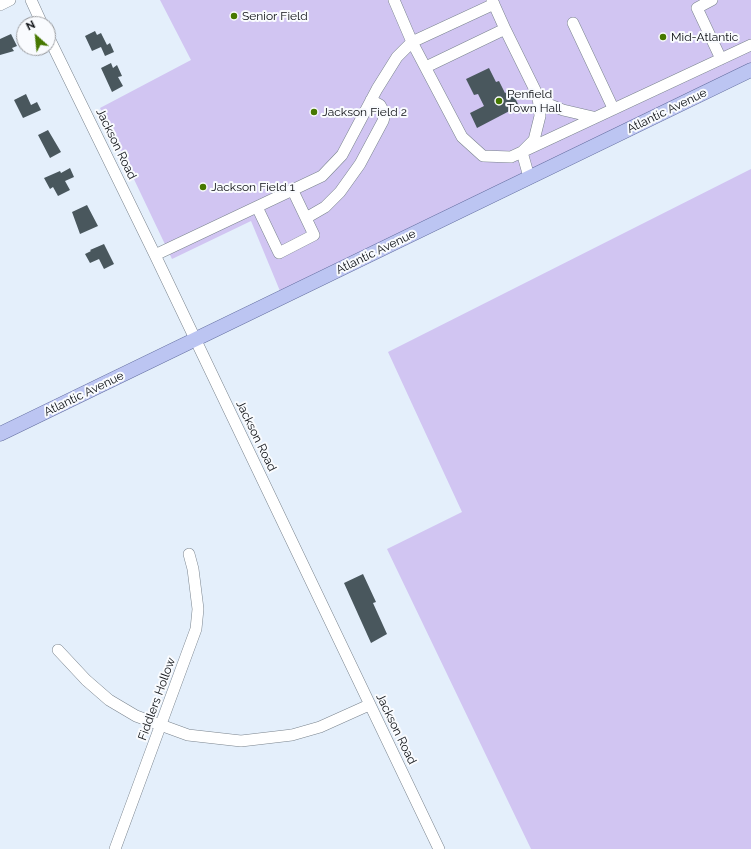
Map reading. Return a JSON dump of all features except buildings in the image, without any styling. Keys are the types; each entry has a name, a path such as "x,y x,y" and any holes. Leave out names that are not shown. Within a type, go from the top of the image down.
{"main road":[{"name":"Atlantic Avenue","path":"0,434 195,340 527,173 751,70"}],"street":[{"path":"0,5 10,0"},
{"path":"31,0 38,16"},
{"path":"394,0 412,42 462,137 483,156 511,157 593,117 751,45"},
{"path":"712,0 697,8 720,58"},
{"path":"155,255 322,176 333,166 354,135 371,100 397,57 412,42 493,2 538,100 540,116 534,140 518,154"},
{"path":"573,23 614,108"},
{"path":"426,67 505,29"},
{"name":"Jackson Road","path":"56,52 155,255 439,849"},
{"path":"306,218 325,207 340,192 360,164 383,121 385,114 383,108 371,100"},
{"path":"538,100 563,110 593,117"},
{"path":"518,154 526,163 527,173"},
{"path":"257,207 279,253 314,235 292,191"},
{"name":"Fiddlers Hollow","path":"115,849 196,629 198,609 194,569 189,554"},
{"path":"58,650 81,676 109,700 136,716 161,727 188,735 219,740 241,741 292,735 320,727 370,705"}],"shaded area":[{"path":"160,0 751,0 751,65 280,291 251,221 172,259 100,108 191,60"},
{"path":"751,169 751,849 531,849 387,549 462,512 388,352"}],"place":[{"name":"Senior Field","path":"234,16"},
{"name":"Mid-Atlantic","path":"663,37"},
{"name":"Penfield Town Hall","path":"499,101"},
{"name":"Jackson Field 2","path":"314,112"},
{"name":"Jackson Field 1","path":"203,187"}]}
